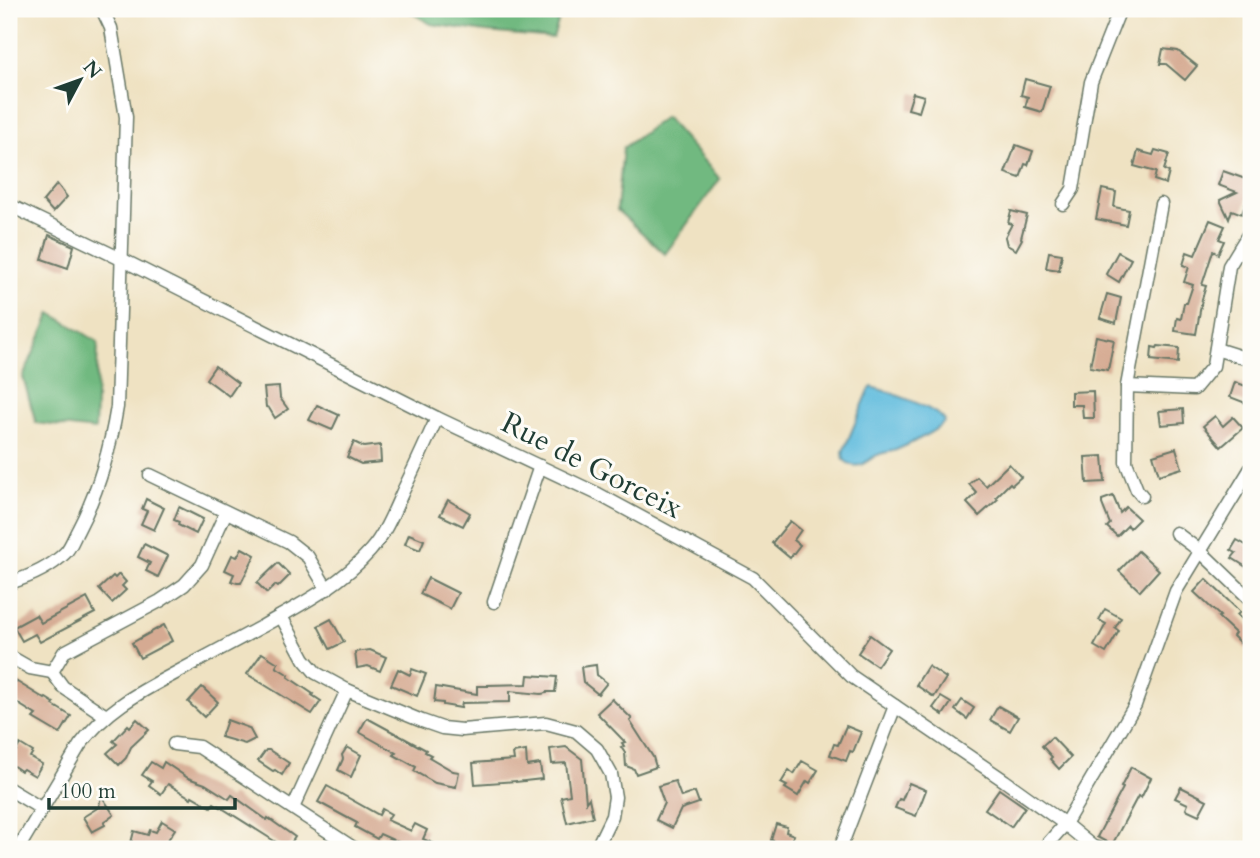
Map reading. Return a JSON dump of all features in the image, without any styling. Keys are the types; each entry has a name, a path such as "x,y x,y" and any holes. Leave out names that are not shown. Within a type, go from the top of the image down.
{"street":[{"path":"9,583 42,570 67,552 89,509 111,443 117,407 126,117 111,28 102,9"},
{"path":"1063,204 1073,189 1091,82 1120,9"},
{"path":"1142,496 1136,490 1126,461 1127,386 1161,204"},
{"name":"Rue de Gorceix","path":"9,205 437,418 598,494 753,578 851,676 1065,824 1093,847 1100,849"},
{"path":"9,220 24,213"},
{"path":"1127,386 1194,389 1213,366 1229,266 1251,230"},
{"path":"1216,349 1251,360"},
{"path":"18,849 80,745 106,716 132,696 327,589 357,565 372,549 390,520 437,418"},
{"path":"494,602 540,466"},
{"path":"1043,849 1065,824 1135,705 1175,591 1251,468"},
{"path":"150,475 289,542 308,557 327,589"},
{"path":"52,672 64,652 160,601 184,585 202,565 226,512"},
{"path":"1176,533 1200,551 1251,600"},
{"path":"281,616 304,659 316,673 347,690 442,728 462,730 546,723 576,732 597,749 611,774 615,797 612,816 596,849"},
{"path":"9,656 30,668 52,672 63,687 106,716"},
{"path":"293,808 347,690"},
{"path":"840,849 895,706"},
{"path":"174,744 199,747 355,849"},
{"path":"9,789 42,809"}],"green space":[{"path":"405,9 562,9 553,38 431,24"},
{"path":"665,117 720,179 665,254 617,210 623,148"},
{"path":"51,313 98,342 95,430 36,423 23,377"}],"water":[{"path":"872,387 922,405 945,421 908,445 877,455 858,466 849,464 844,460 843,452"}],"building":[{"path":"1163,49 1178,51 1197,66 1185,80 1166,64 1160,64"},
{"path":"1025,79 1050,86 1042,112 1025,107 1028,97 1021,95"},
{"path":"913,93 924,96 919,112 908,109"},
{"path":"1016,145 1033,151 1020,178 1005,173"},
{"path":"1155,150 1169,154 1164,170 1169,172 1166,184 1154,180 1156,172 1134,166 1138,151 1153,155"},
{"path":"1223,171 1251,181 1251,201 1247,199 1242,214 1232,210 1229,219 1220,200 1237,192 1218,185"},
{"path":"57,184 67,197 53,212 43,201"},
{"path":"1102,189 1116,192 1114,207 1129,210 1126,225 1096,219"},
{"path":"1011,211 1027,215 1022,239 1016,250 1007,245 1005,237 1012,224 1008,223"},
{"path":"1210,220 1225,226 1219,239 1224,241 1218,254 1213,251 1202,285 1206,286 1196,334 1175,331 1177,318 1181,319 1184,303 1187,303 1193,285 1184,282 1189,267 1183,265 1187,252 1195,255"},
{"path":"49,235 74,246 68,268 42,259"},
{"path":"1049,252 1062,254 1059,270 1046,268"},
{"path":"1118,252 1131,259 1119,282 1106,274"},
{"path":"1107,294 1121,298 1116,323 1100,318"},
{"path":"1096,336 1114,340 1108,370 1090,367"},
{"path":"1152,347 1179,348 1178,363 1151,360"},
{"path":"215,366 238,383 229,396 206,379"},
{"path":"1235,382 1251,388 1248,404 1230,397"},
{"path":"279,387 280,398 288,409 275,418 266,407 264,388"},
{"path":"1093,391 1094,418 1083,418 1082,405 1071,405 1071,392"},
{"path":"317,405 339,415 332,430 309,420"},
{"path":"1183,409 1184,423 1161,425 1159,411"},
{"path":"1215,416 1223,426 1233,417 1243,428 1221,447 1203,426"},
{"path":"354,442 364,447 380,445 381,462 361,464 347,457"},
{"path":"1176,448 1182,468 1159,475 1153,455"},
{"path":"1103,456 1105,482 1087,483 1085,457"},
{"path":"1009,464 1021,477 1012,485 1010,483 996,497 998,499 979,516 967,503 977,493 969,484 977,477 986,486"},
{"path":"1113,496 1120,513 1126,507 1139,519 1117,536 1107,527 1110,524 1102,504 1102,500"},
{"path":"146,499 164,508 154,530 141,524 147,511 142,509"},
{"path":"448,500 470,513 463,526 440,515"},
{"path":"179,507 203,519 196,534 174,520"},
{"path":"790,521 801,530 794,540 800,545 790,558 772,543"},
{"path":"409,534 424,540 420,550 405,544"},
{"path":"1237,540 1251,548 1251,570 1232,558 1236,553 1231,550"},
{"path":"144,544 168,556 158,577 146,571 150,563 138,557"},
{"path":"242,548 255,555 241,583 237,583 231,581 234,574 225,570 232,555 237,557"},
{"path":"1138,551 1159,570 1140,591 1119,571"},
{"path":"278,563 290,575 267,593 257,583"},
{"path":"119,574 126,582 122,586 126,590 112,603 99,589"},
{"path":"428,578 458,593 450,609 420,594"},
{"path":"1206,579 1240,612 1237,615 1251,627 1251,654 1233,636 1235,633 1218,617 1220,616 1194,592"},
{"path":"87,598 95,613 40,642 35,634 22,641 14,627 36,615 41,623"},
{"path":"1105,609 1121,618 1115,628 1119,631 1106,653 1094,646 1106,624 1099,620"},
{"path":"331,619 344,642 330,649 318,626"},
{"path":"164,625 172,641 140,658 132,643"},
{"path":"870,635 889,649 877,666 858,653"},
{"path":"370,650 386,657 380,671 368,666 357,668 355,652"},
{"path":"262,653 278,663 276,667 321,701 312,714 247,674"},
{"path":"596,665 597,675 607,683 598,694 583,682 581,667"},
{"path":"928,666 946,678 934,697 916,685"},
{"path":"398,669 410,675 412,669 426,674 417,696 391,685"},
{"path":"528,675 557,677 555,692 541,694 510,691 510,702 462,703 461,708 434,702 436,687 477,694 477,686 527,684"},
{"path":"9,677 71,716 60,734 33,718 36,715 9,698"},
{"path":"202,687 218,702 204,717 188,702"},
{"path":"941,697 951,703 943,715 933,708"},
{"path":"612,699 632,719 630,721 653,757 656,767 636,774 634,769 626,766 625,753 621,747 625,742 597,713"},
{"path":"962,700 974,708 967,719 955,710"},
{"path":"998,706 1018,717 1010,731 990,720"},
{"path":"367,718 426,750 425,752 431,755 429,757 459,772 456,787 435,783 414,771 416,767 394,755 396,753 359,732"},
{"path":"137,719 149,730 131,747 119,765 107,753 117,744 113,741"},
{"path":"227,720 249,728 255,739 245,744 221,737"},
{"path":"846,726 861,732 846,761 830,755 834,744 838,745"},
{"path":"1052,737 1071,757 1059,769 1042,746"},
{"path":"20,744 33,752 30,757 42,764 35,776 9,763"},
{"path":"347,747 361,755 351,777 338,770"},
{"path":"566,747 582,759 586,802 589,798 593,817 567,823 561,797 570,795 566,763 552,764 550,749"},
{"path":"266,750 289,763 282,775 258,761"},
{"path":"526,751 527,766 540,764 542,779 475,784 473,763 514,760 513,753"},
{"path":"802,761 818,770 798,796 781,783 789,770 794,774"},
{"path":"151,762 161,768 164,762 229,799 232,795 295,837 287,849 214,803 211,807 168,784 161,794 149,785 152,781 142,775"},
{"path":"1131,767 1151,778 1141,798 1138,796 1112,845 1097,837"},
{"path":"675,781 681,797 695,792 699,803 681,809 672,828 656,820 664,803 658,786"},
{"path":"909,783 926,790 916,816 895,808 899,799 902,800"},
{"path":"327,786 379,815 382,809 391,814 387,820 411,831 415,824 427,830 423,839 446,849 409,849 380,834 377,839 355,827 357,823 318,802"},
{"path":"1181,787 1207,800 1199,815 1186,809 1188,804 1175,798"},
{"path":"999,789 1025,807 1011,827 985,809"},
{"path":"101,795 114,815 104,822 105,825 92,832 83,817 99,807"},
{"path":"162,821 175,829 162,849 130,847 134,831 148,835 150,830 156,832"},
{"path":"776,824 787,827 786,832 794,835 788,849 771,849"}]}
